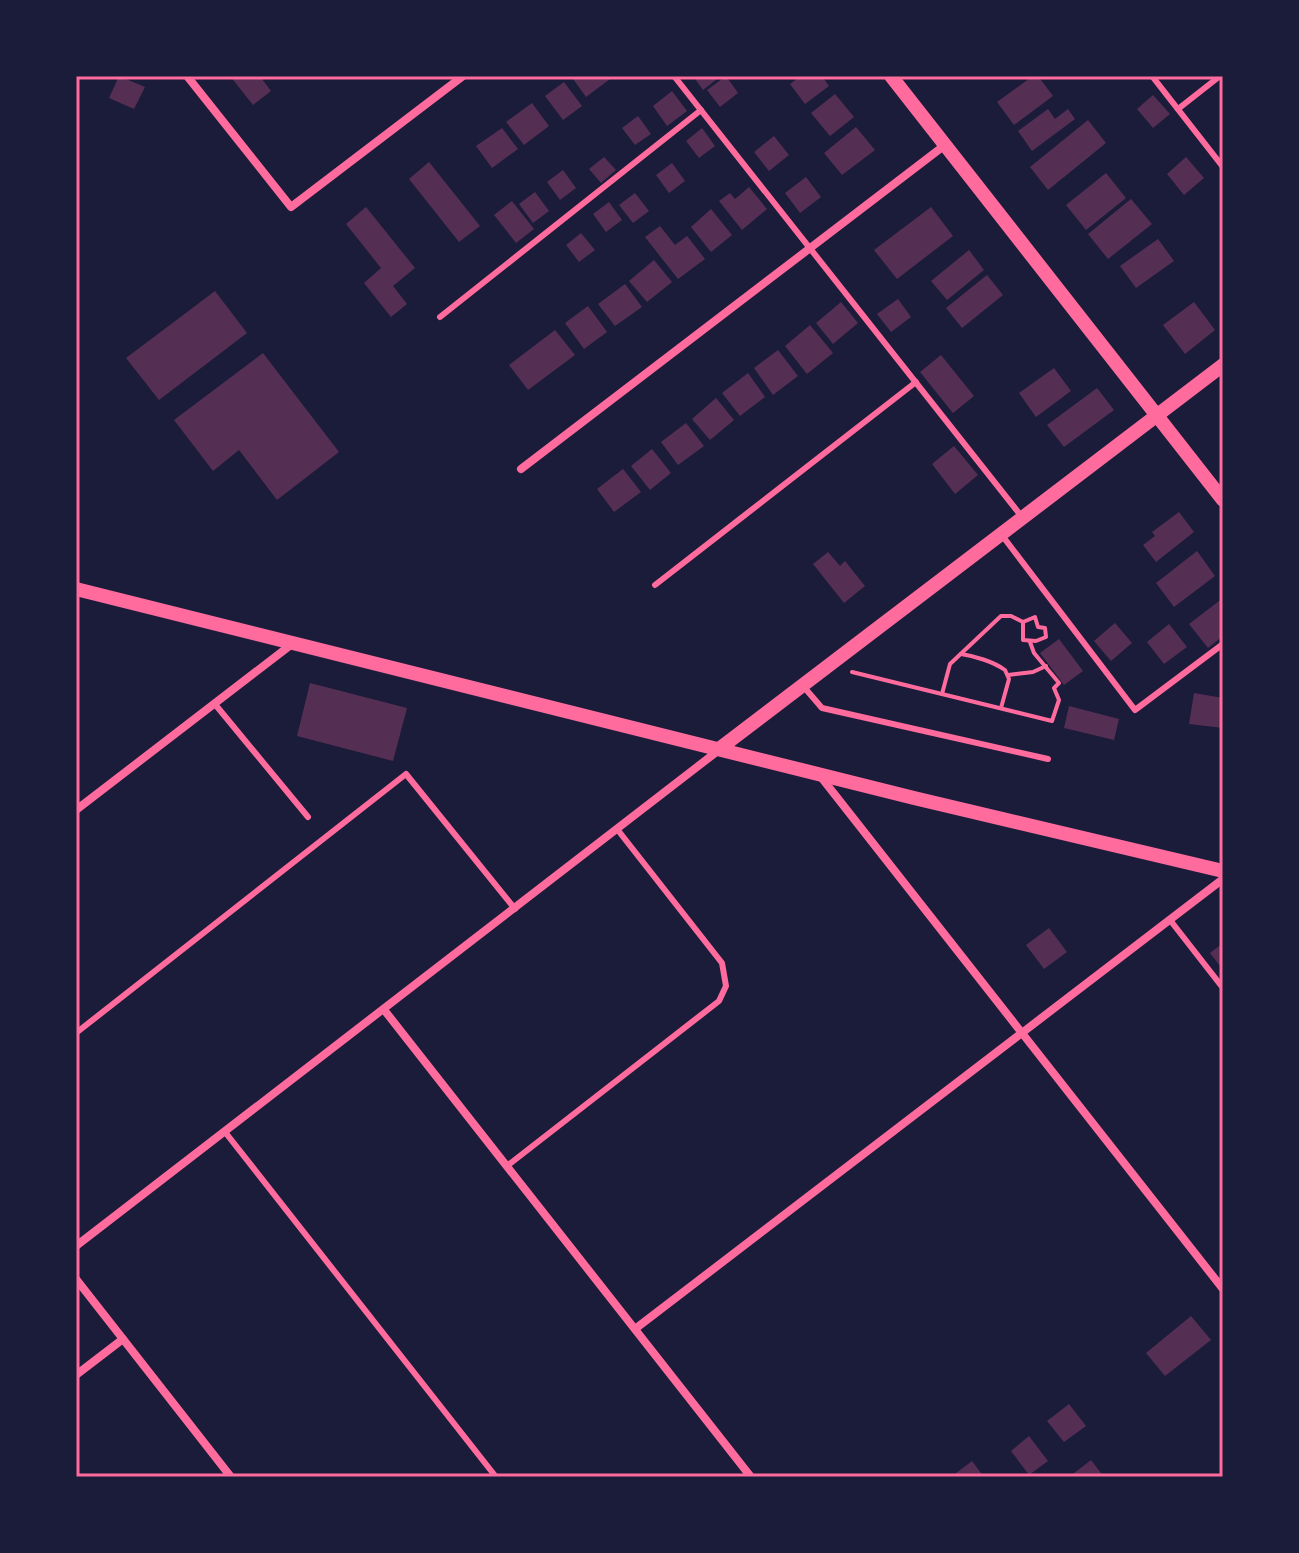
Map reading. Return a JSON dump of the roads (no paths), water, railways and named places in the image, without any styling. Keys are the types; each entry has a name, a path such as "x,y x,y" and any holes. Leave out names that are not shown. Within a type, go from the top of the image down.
{"street":[{"path":"187,76 291,207 463,76"},
{"path":"891,76 1223,500"},
{"path":"521,469 945,145"},
{"path":"76,1246 385,1011 719,749 1223,365"},
{"path":"76,589 819,775 1223,871"},
{"path":"76,810 292,644"},
{"path":"819,775 1223,1289"},
{"path":"635,1329 1223,879"},
{"path":"385,1011 751,1477"},
{"path":"76,1279 231,1477"},
{"path":"76,1375 123,1339"}],"lane":[{"path":"674,76 1022,517"},
{"path":"1152,76 1223,167"},
{"path":"1178,109 1220,76"},
{"path":"440,317 701,110"},
{"path":"655,585 916,382"},
{"path":"1001,534 1135,710 1223,644"},
{"path":"803,686 822,708 1048,759"},
{"path":"214,703 308,817"},
{"path":"76,1033 406,774 515,909"},
{"path":"507,1166 719,1001 726,986 722,963 617,829"},
{"path":"1170,920 1223,988"},
{"path":"225,1132 496,1477"}]}
